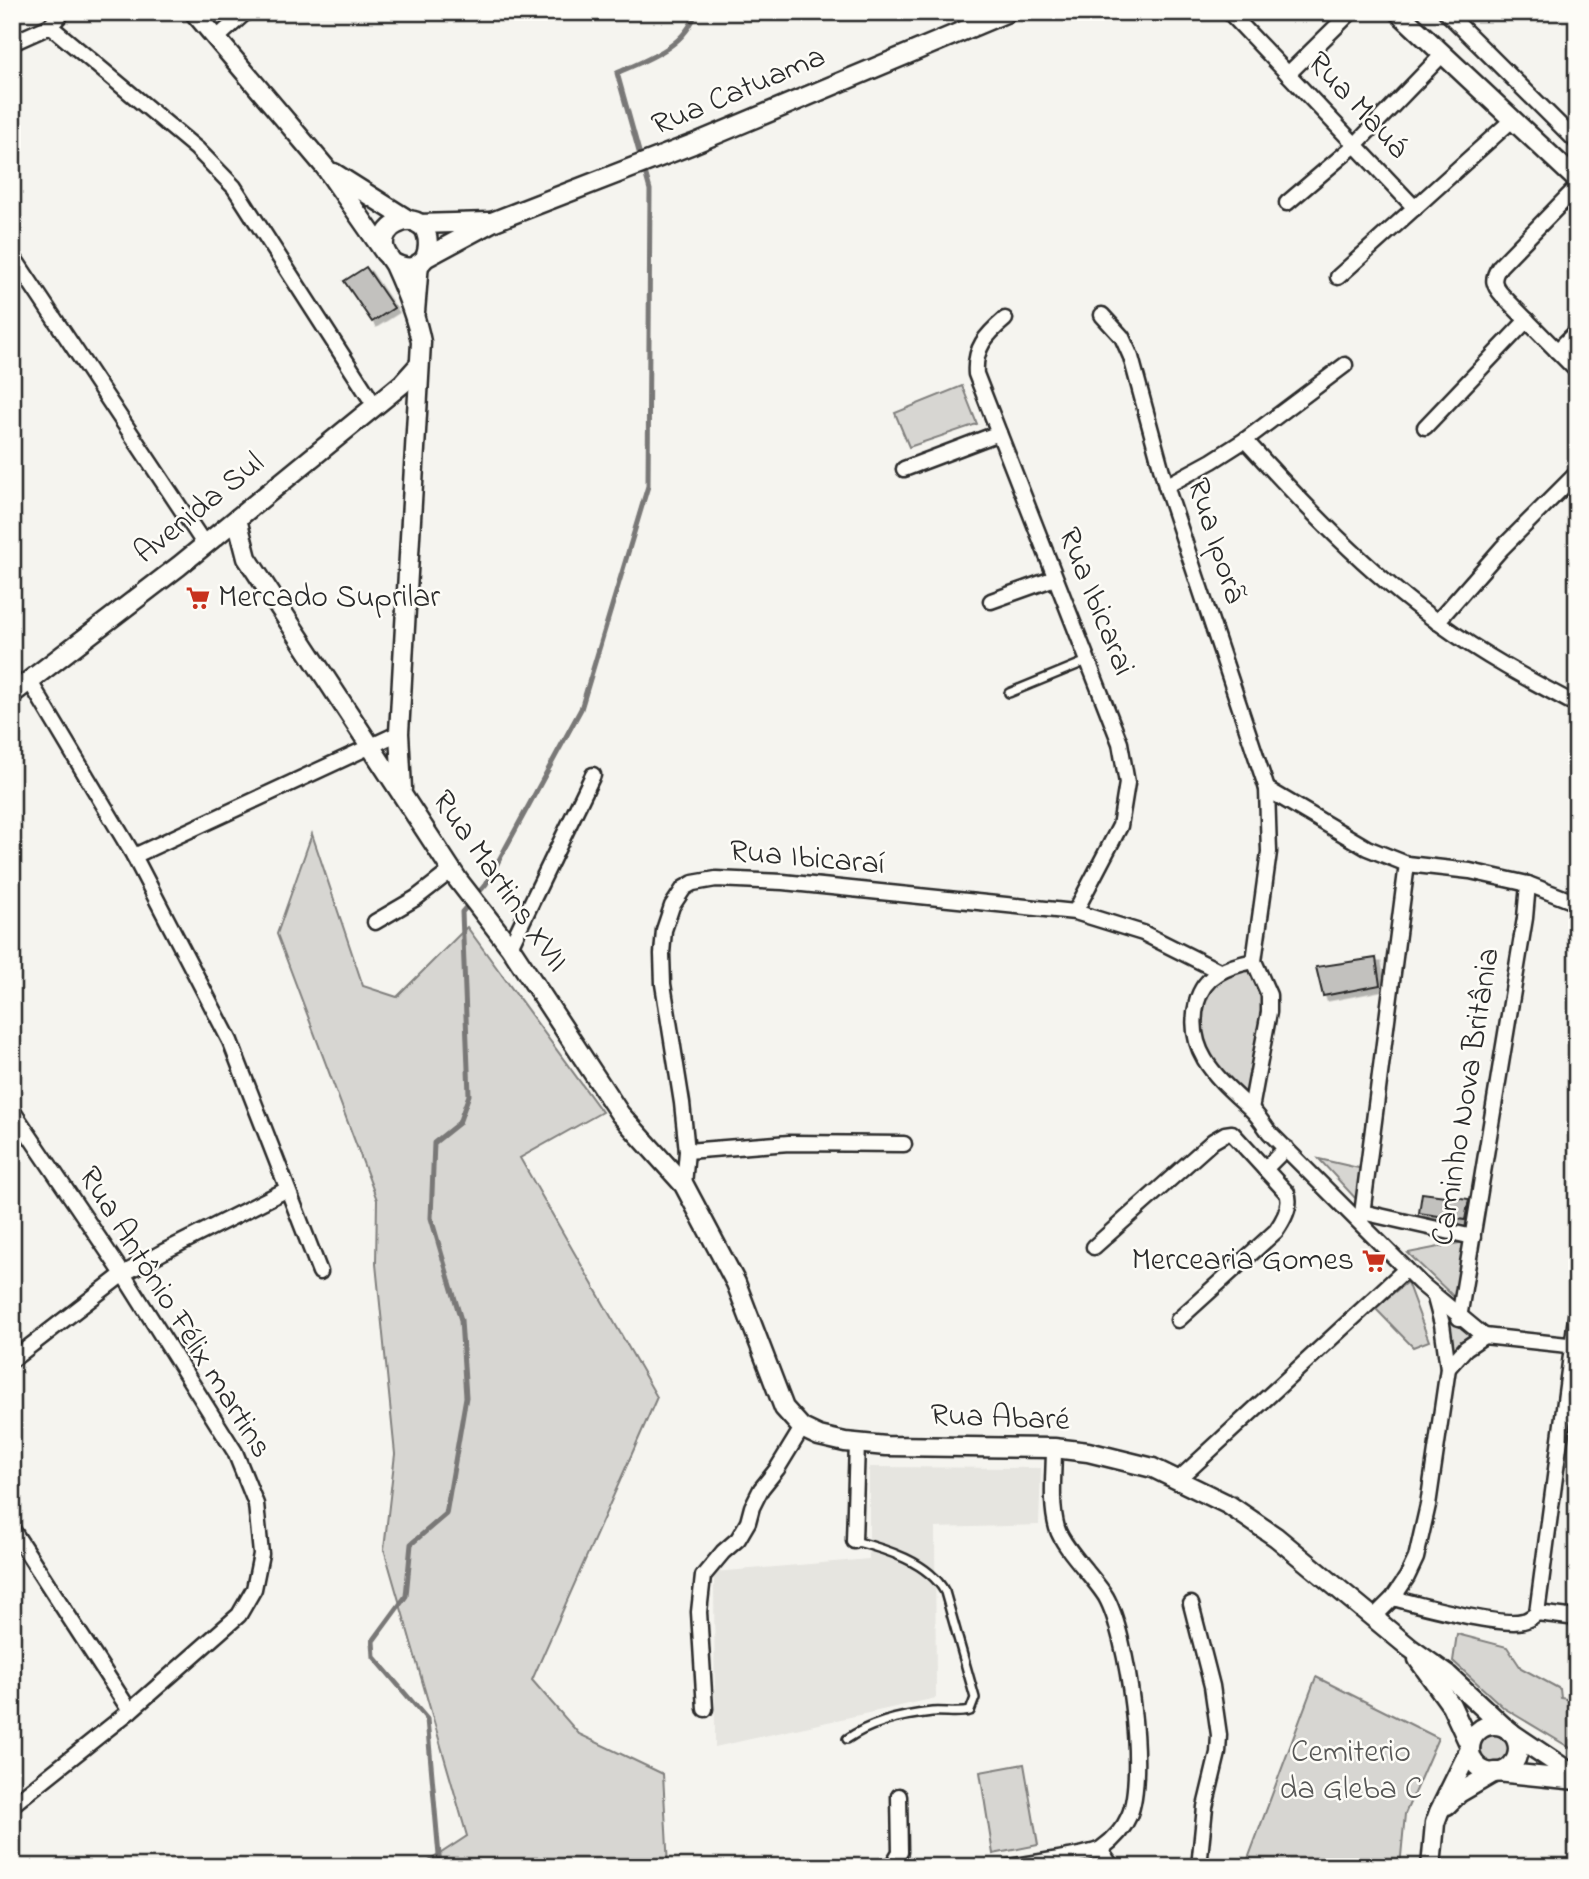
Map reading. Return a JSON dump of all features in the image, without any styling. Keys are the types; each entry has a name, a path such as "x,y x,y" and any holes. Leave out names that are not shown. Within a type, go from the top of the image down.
{"street":[{"path":"12,43 50,26 63,12"},
{"path":"194,12 326,167 414,223 428,236 428,251 422,261 405,267 390,259 384,243 389,230 395,224 414,223"},
{"path":"217,38 246,12"},
{"name":"Rua Catuama","path":"422,261 492,222 693,144 1007,12"},
{"name":"Rua Mauá","path":"1229,12 1415,208"},
{"path":"1288,74 1351,12"},
{"path":"1398,12 1577,180"},
{"path":"1446,12 1577,142"},
{"path":"50,26 197,149 234,187 375,406"},
{"path":"1287,203 1354,145 1441,55"},
{"path":"1338,277 1512,120"},
{"name":"Rua Martins XVII","path":"326,167 390,259 415,315 421,342 399,733 402,793 455,875 510,947 620,1114 684,1185"},
{"path":"1577,187 1500,265 1493,279 1494,284 1577,371"},
{"name":"Rua Catuama","path":"414,223 492,222"},
{"path":"12,255 210,540 247,558"},
{"name":"Rua Martins XVII","path":"415,315 422,261"},
{"name":"Rua Iporã","path":"1102,315 1122,337 1131,357 1166,486 1267,789 1269,852 1254,961"},
{"name":"Rua Ibicarai","path":"1005,319 985,336 975,359 976,374 1120,743 1127,783 1120,826 1076,912"},
{"path":"1426,427 1527,320"},
{"path":"1557,351 1577,331"},
{"name":"Avenida Sul","path":"13,692 237,519 402,384 419,365"},
{"path":"1166,486 1245,440 1346,365"},
{"path":"904,469 999,433"},
{"path":"1245,440 1302,503 1356,554 1437,622 1493,660 1577,705"},
{"path":"1437,622 1511,539 1577,473"},
{"path":"237,519 247,558 402,793"},
{"path":"991,601 1055,578"},
{"path":"29,680 134,856 230,1041 320,1272"},
{"path":"134,856 399,733"},
{"path":"510,947 593,775"},
{"path":"1267,789 1367,848 1407,864 1470,871 1528,884 1577,903"},
{"path":"1362,1217 1407,864"},
{"path":"375,922 455,875"},
{"name":"Rua Ibicaraí","path":"684,1185 687,1151 663,984 662,954 667,918 684,888 704,880 736,879 1076,912 1143,933 1219,971"},
{"name":"Caminho Nova Britânia","path":"1460,1318 1525,918 1528,884"},
{"path":"1251,1109 1270,1001 1254,961 1219,971 1208,980 1197,1000 1195,1038 1198,1049 1212,1071 1234,1096 1251,1109 1286,1149 1362,1217 1406,1269 1460,1318 1484,1336 1574,1346"},
{"name":"Rua Antônio Félix martins","path":"12,1110 123,1274 235,1452 256,1504 261,1554 254,1589 239,1615 130,1711 12,1805"},
{"path":"1094,1247 1213,1141 1232,1133 1289,1196 1283,1221 1264,1243 1178,1320"},
{"path":"687,1151 789,1143 904,1144"},
{"path":"1265,1169 1286,1149"},
{"path":"684,1185 736,1283 784,1408 802,1428 777,1469 761,1489 738,1539 703,1576 699,1612 705,1709"},
{"path":"12,1360 123,1274 286,1190"},
{"path":"1362,1217 1473,1237"},
{"path":"1180,1479 1406,1269"},
{"path":"1373,1618 1393,1598 1407,1577 1416,1558 1428,1505 1448,1368 1442,1324 1434,1296"},
{"path":"1537,1613 1577,1310"},
{"path":"1448,1368 1466,1348 1484,1336"},
{"name":"Rua Abaré","path":"802,1428 831,1439 857,1443 1054,1448 1111,1456 1180,1479 1229,1505 1276,1537 1410,1648 1448,1675 1507,1730 1577,1779"},
{"path":"854,1541 857,1443"},
{"path":"1009,1867 1100,1850 1125,1824 1133,1801 1135,1770 1132,1703 1121,1633 1105,1597 1058,1529 1054,1507 1054,1448"},
{"path":"12,1529 130,1711"},
{"path":"1393,1598 1428,1608 1502,1621 1525,1621 1537,1613 1577,1618"},
{"path":"1191,1604 1212,1686 1219,1735 1218,1753 1205,1807 1199,1867"},
{"name":"Rua Abaré","path":"1410,1648 1451,1705 1470,1747"},
{"path":"1430,1867 1439,1812 1472,1739 1482,1728 1489,1726 1507,1730 1517,1747 1515,1759 1508,1768 1459,1793 1439,1812"},
{"path":"1470,1747 1472,1759 1479,1767 1496,1772"},
{"name":"Rua Abaré","path":"1496,1772 1577,1779"},
{"path":"891,1867 900,1852 899,1796"},
{"path":"1100,1850 1112,1867"}],"lane":[{"path":"1009,693 1088,661"},
{"path":"847,1739 864,1729 912,1716 971,1711 975,1698 940,1582 929,1572 882,1549 854,1541"}],"shaded area":[{"path":"869,1467 1041,1468 1039,1525 935,1528 936,1698 715,1747 714,1572 869,1559"}],"green space":[{"path":"962,386 977,424 909,447 895,413"},
{"path":"312,834 363,986 397,997 467,927 602,1112 520,1158 657,1397 532,1680 579,1734 663,1774 668,1867 420,1867 467,1836 384,1549 395,1454 376,1264 377,1200 277,934"},
{"path":"1219,962 1236,964 1248,970 1267,994 1252,1115 1198,1038 1201,1014"},
{"path":"1319,1159 1363,1169 1356,1199"},
{"path":"1464,1242 1455,1298 1408,1253"},
{"path":"1407,1282 1429,1341 1413,1347 1375,1308"},
{"path":"1444,1311 1474,1336 1451,1359"},
{"path":"1457,1634 1507,1647 1521,1668 1560,1689 1561,1698 1577,1701 1577,1752 1504,1708 1453,1661"},
{"name":"Cemiterio da Gleba C","path":"1316,1677 1438,1738 1405,1814 1400,1867 1245,1867"},
{"path":"1493,1728 1508,1734 1514,1749 1508,1764 1493,1770 1478,1764 1472,1749 1478,1734"},
{"path":"1024,1764 1038,1845 993,1854 980,1772"}],"building":[{"path":"366,267 394,308 372,322 344,281"},
{"path":"1376,958 1380,985 1323,996 1316,967"},
{"path":"1422,1193 1469,1199 1465,1220 1419,1213"}],"waterway":[{"path":"641,159 617,73 653,57 674,43 691,24 696,12"},
{"path":"783,12 796,18 804,12"},
{"path":"440,1867 427,1719 374,1657 373,1641 406,1596 411,1544 446,1514 466,1397 461,1320 431,1218 434,1143 459,1123 469,1095 462,912 486,884 581,709 648,486 650,190 644,168"}],"place":[{"name":"Mercado Suprilar","path":"198,598"},
{"name":"Mercearia Gomes","path":"1374,1261"}]}
